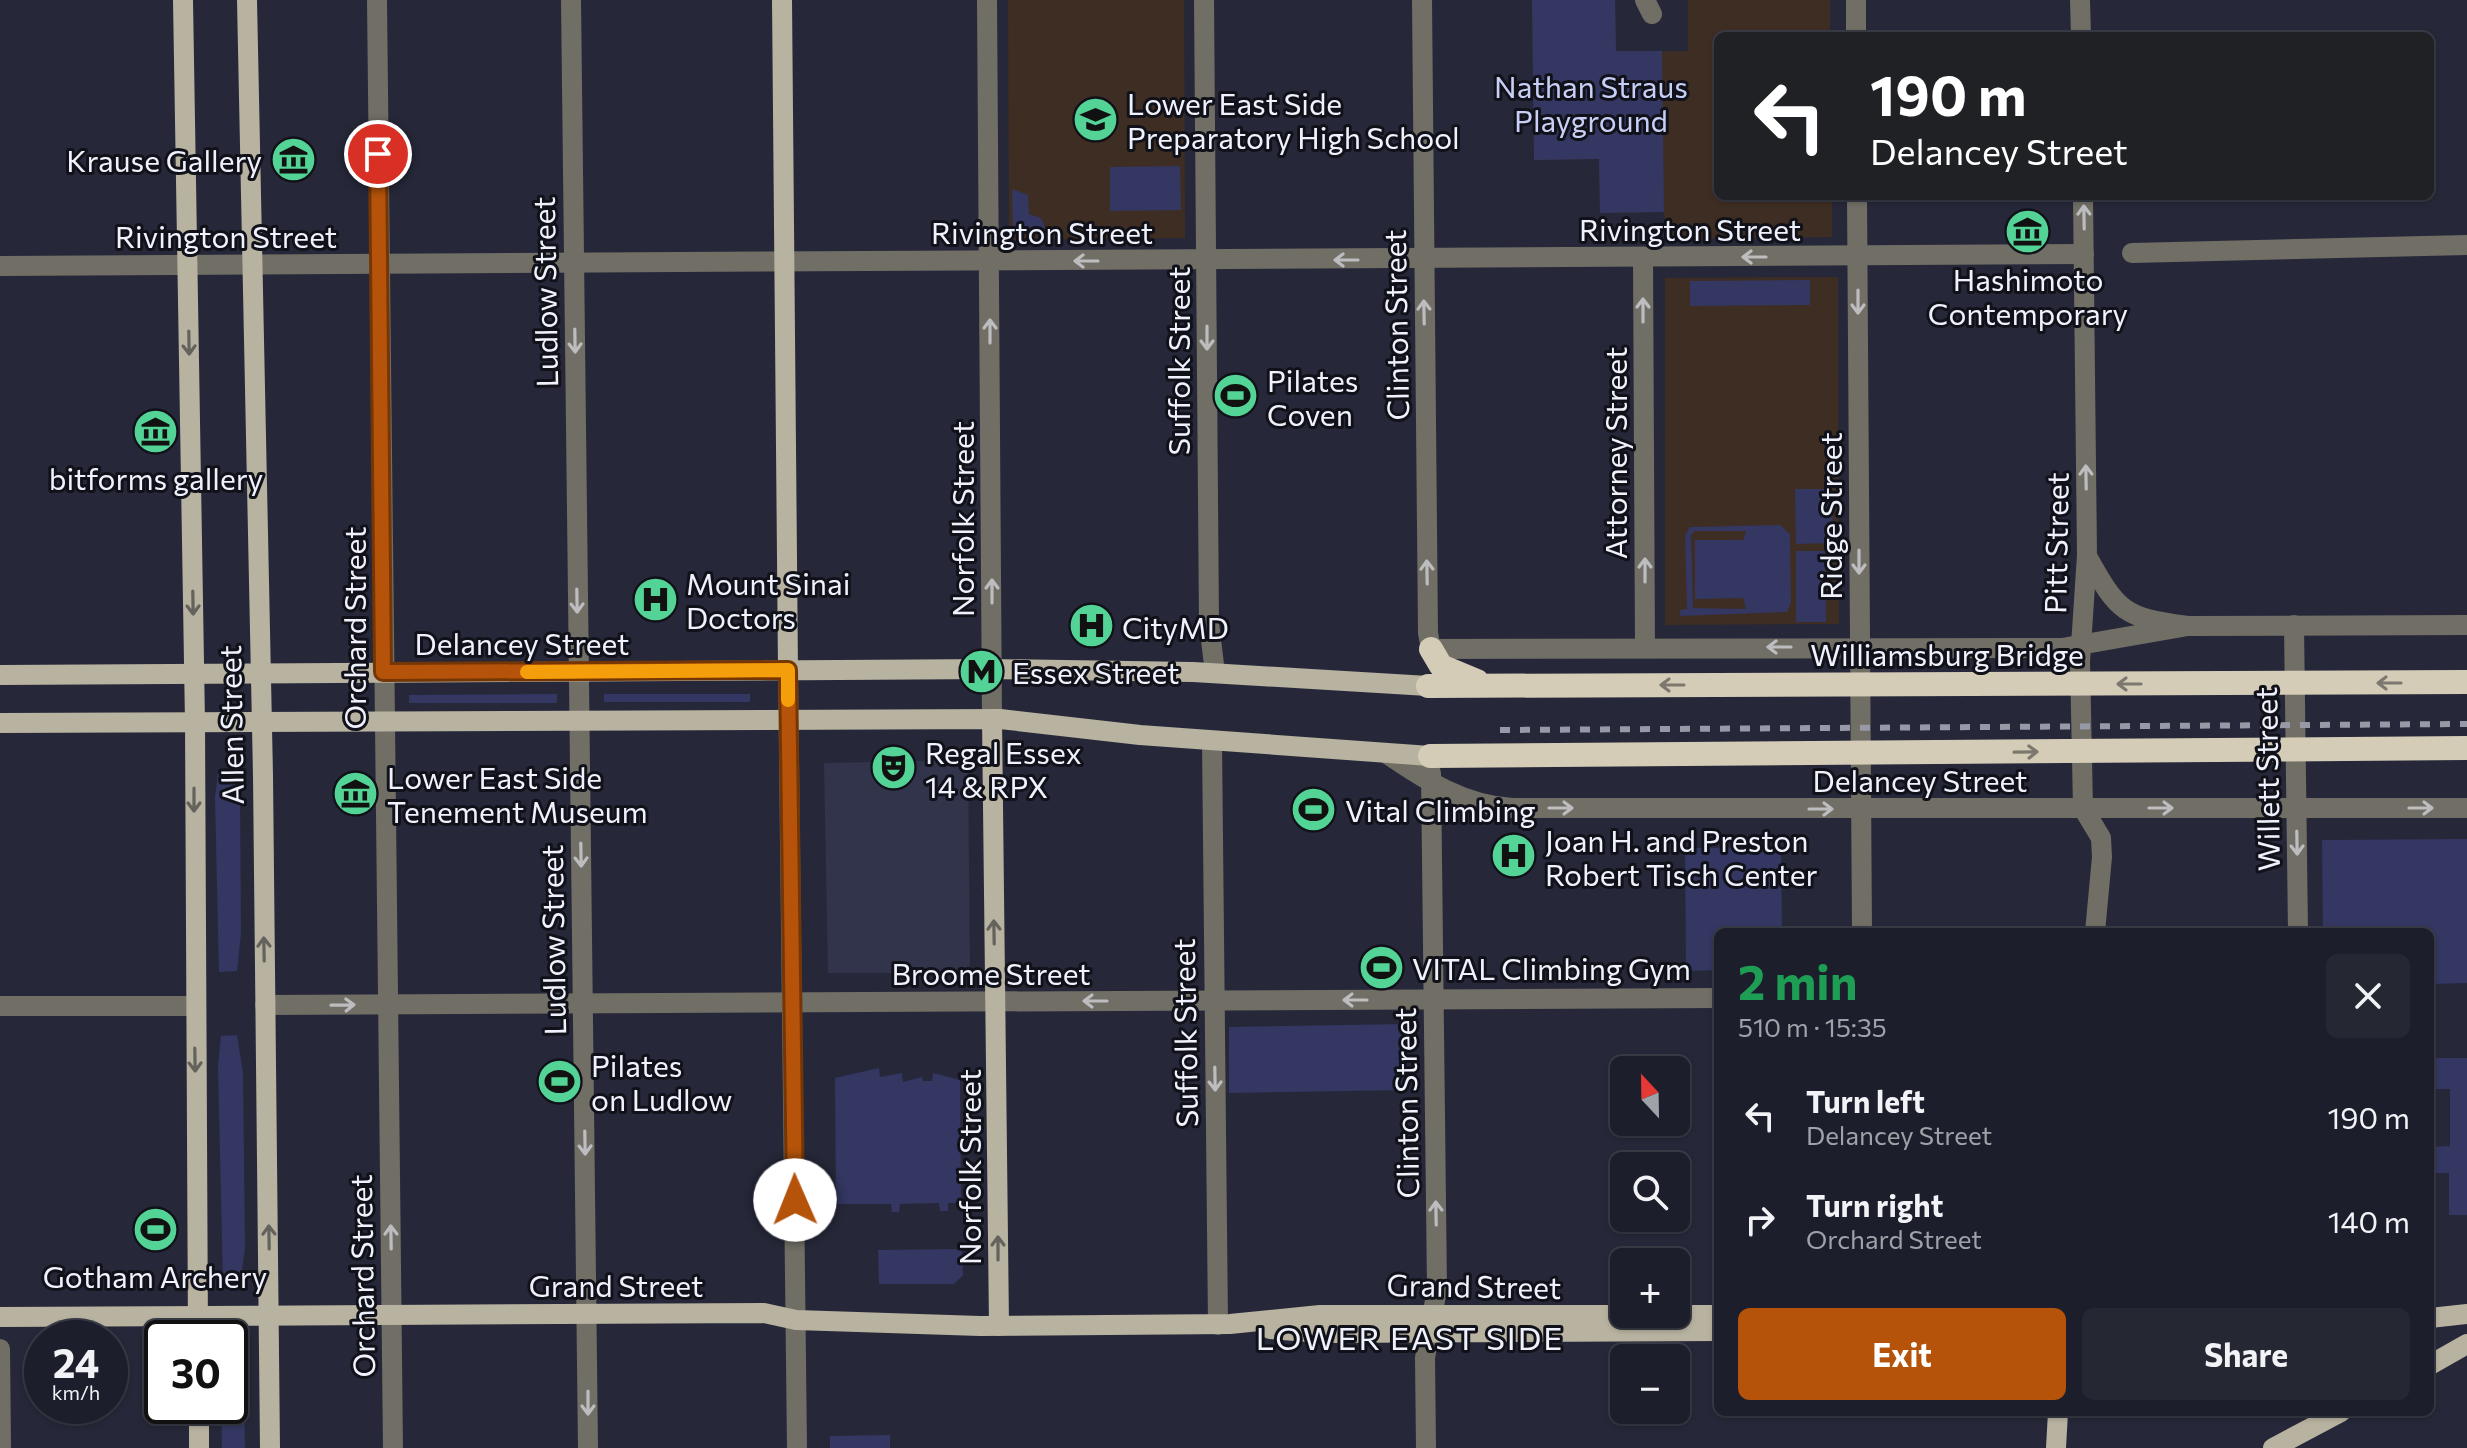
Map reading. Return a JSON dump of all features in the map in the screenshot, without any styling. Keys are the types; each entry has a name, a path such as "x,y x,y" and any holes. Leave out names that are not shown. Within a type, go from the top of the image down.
{"highway":[{"path":"1431,649 1441,666 1486,685"},
{"name":"Williamsburg Bridge","path":"1428,686 2467,682"},
{"path":"1430,756 2467,748"}],"main road":[{"name":"Allen Street","path":"183,0 195,722 194,1006 198,1320"},
{"name":"Allen Street","path":"247,0 261,722 270,1448"},
{"path":"782,0 788,670"},
{"name":"Delancey Street","path":"0,675 992,669 1215,673 1428,686"},
{"path":"0,723 992,719 1212,741 1430,756"},
{"name":"Norfolk Street","path":"992,719 999,1326"},
{"path":"2434,1303 2467,1303"},
{"name":"Grand Street","path":"0,1317 764,1313 796,1320 999,1326 1224,1324 1320,1315 1429,1324 1714,1331"},
{"path":"2434,1318 2467,1314"},
{"name":"Grand Street","path":"1429,1324 1714,1315"},
{"path":"2434,1363 2467,1344"},
{"path":"2056,1448 2058,1416"},
{"path":"2273,1448 2333,1416"},
{"path":"199,1424 199,1448"}],"street":[{"name":"Orchard Street","path":"377,0 393,1448"},
{"name":"Ludlow Street","path":"571,0 588,1448"},
{"name":"Norfolk Street","path":"987,0 992,719"},
{"name":"Suffolk Street","path":"1204,0 1209,623 1215,673"},
{"name":"Clinton Street","path":"1422,0 1428,633 1431,649"},
{"path":"1856,0 1856,32"},
{"path":"2080,0 2081,32"},
{"name":"Ridge Street","path":"1857,200 1862,928"},
{"name":"Pitt Street","path":"2083,200 2087,555 2081,646 2083,808 2101,838 2095,928"},
{"path":"2132,253 2467,245"},
{"name":"Rivington Street","path":"0,266 2084,254"},
{"name":"Attorney Street","path":"1643,258 1645,648"},
{"path":"2087,555 2109,595 2126,611 2150,621 2188,626 2467,625"},
{"name":"Willett Street","path":"2294,625 2298,928"},
{"path":"1431,649 2081,646 2188,626"},
{"path":"788,670 797,1448"},
{"name":"Suffolk Street","path":"1212,741 1214,1001 1224,1324"},
{"name":"Delancey Street","path":"1387,754 1431,784 1471,801 1512,808 2467,808"},
{"name":"Clinton Street","path":"1426,1448 1429,1324 1437,1289 1430,756"},
{"name":"Broome Street","path":"265,1005 1714,998"},
{"path":"0,1006 194,1006"},
{"path":"0,1349 1,1448"}],"shaded area":[{"name":"Lower East Side Preparatory High School","path":"1008,0 1184,0 1185,238 1009,240"},
{"path":"1532,0 1615,0 1616,52 1688,51 1688,0 1830,0 1830,32 1714,32 1714,200 1832,200 1832,237 1664,239 1664,212 1600,213 1599,159 1534,160"},
{"path":"1838,277 1839,624 1665,625 1665,278"},
{"path":"968,760 970,973 828,973 824,763"}],"green space":[{"name":"Nathan Straus Playground","path":"1532,0 1615,0 1616,51 1662,51 1664,212 1600,213 1599,159 1534,160"},
{"path":"1180,166 1181,210 1110,211 1110,167"},
{"path":"1012,189 1028,195 1029,214 1041,218 1047,233 1013,234"},
{"path":"1810,280 1810,305 1690,306 1690,281"},
{"path":"1795,489 1832,489 1833,543 1796,544"},
{"path":"1780,525 1790,534 1791,603 1787,612 1680,616 1680,610 1687,609 1685,535 1690,527","holes":["1695,531 1746,531 1743,540 1695,540 1695,599 1743,598 1746,609 1693,608 1691,535"]},
{"path":"1796,551 1825,551 1826,622 1796,622"},
{"path":"557,694 557,703 409,703 409,695"},
{"path":"604,694 750,694 750,702 604,702"},
{"path":"218,773 235,773 240,796 241,933 237,971 219,972 215,797"},
{"path":"2467,839 2467,983 2434,984 2434,928 2323,928 2322,840"},
{"path":"1781,847 1782,928 1714,928 1714,970 1686,971 1685,848"},
{"path":"1406,1024 1408,1090 1229,1093 1229,1027"},
{"path":"237,1035 243,1073 245,1248 240,1284 223,1285 218,1066 221,1036"},
{"path":"2434,1058 2467,1058 2467,1215 2449,1215 2449,1173 2434,1173 2434,1147 2450,1146 2450,1089 2434,1089"},
{"path":"879,1068 880,1077 902,1073 903,1082 922,1077 923,1081 932,1081 933,1073 960,1080 961,1203 948,1203 948,1211 940,1211 939,1203 900,1204 899,1212 892,1212 891,1204 836,1204 835,1078"},
{"path":"962,1249 963,1275 954,1284 879,1284 878,1250"},
{"path":"221,1424 245,1424 245,1448 222,1448"},
{"path":"890,1435 890,1448 830,1448 830,1436"}],"railway":[{"path":"1500,730 2467,724"}],"slow traffic":[{"path":"527,672 788,670 788,700"}],"place":[{"name":"Lower East Side Preparatory High School","path":"1096,119"},
{"name":"Krause Gallery","path":"293,159"},
{"name":"Hashimoto Contemporary","path":"2028,232"},
{"name":"Pilates Coven","path":"1236,396"},
{"name":"bitforms gallery","path":"156,431"},
{"name":"Mount Sinai Doctors","path":"655,599"},
{"name":"CityMD","path":"1091,626"},
{"name":"Essex Street","path":"981,671"},
{"name":"Regal Essex 14 & RPX","path":"894,768"},
{"name":"Lower East Side Tenement Museum","path":"356,793"},
{"name":"Vital Climbing","path":"1314,809"},
{"name":"Joan H. and Preston Robert Tisch Center","path":"1514,856"},
{"name":"VITAL Climbing Gym","path":"1381,967"},
{"name":"Pilates on Ludlow","path":"560,1081"},
{"name":"Gotham Archery","path":"155,1229"}],"district":[{"name":"LOWER EAST SIDE","path":"1410,1337"}],"route":[{"path":"378,154 383,672 788,670 795,1200"}]}
